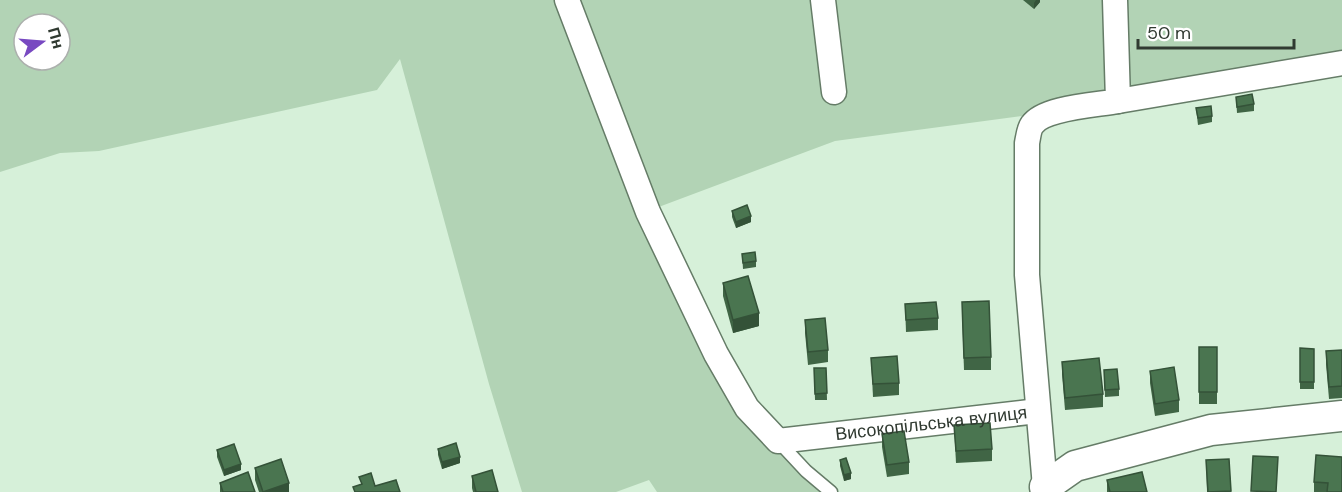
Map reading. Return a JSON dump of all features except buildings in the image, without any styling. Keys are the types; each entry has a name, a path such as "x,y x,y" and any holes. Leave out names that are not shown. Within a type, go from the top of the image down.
{"street":[{"path":"567,0 648,212 716,354 747,408 778,441"},
{"path":"823,0 834,92"},
{"path":"1115,0 1118,101"},
{"path":"1038,411 1027,275 1027,143 1031,126 1042,116 1060,111 1342,63"},
{"name":"Високопільська вулиця","path":"778,441 1038,411 1046,489"},
{"name":"Високопільська вулиця","path":"1046,489 1075,466 1211,430 1342,416"}],"lane":[{"path":"778,441 806,471 831,492"}],"green space":[{"path":"0,0 1342,0 1342,63 1060,111 835,141 648,211 747,408 831,492 657,492 649,480 616,492 522,492 489,384 400,59 377,90 99,151 60,153 0,172"}]}
